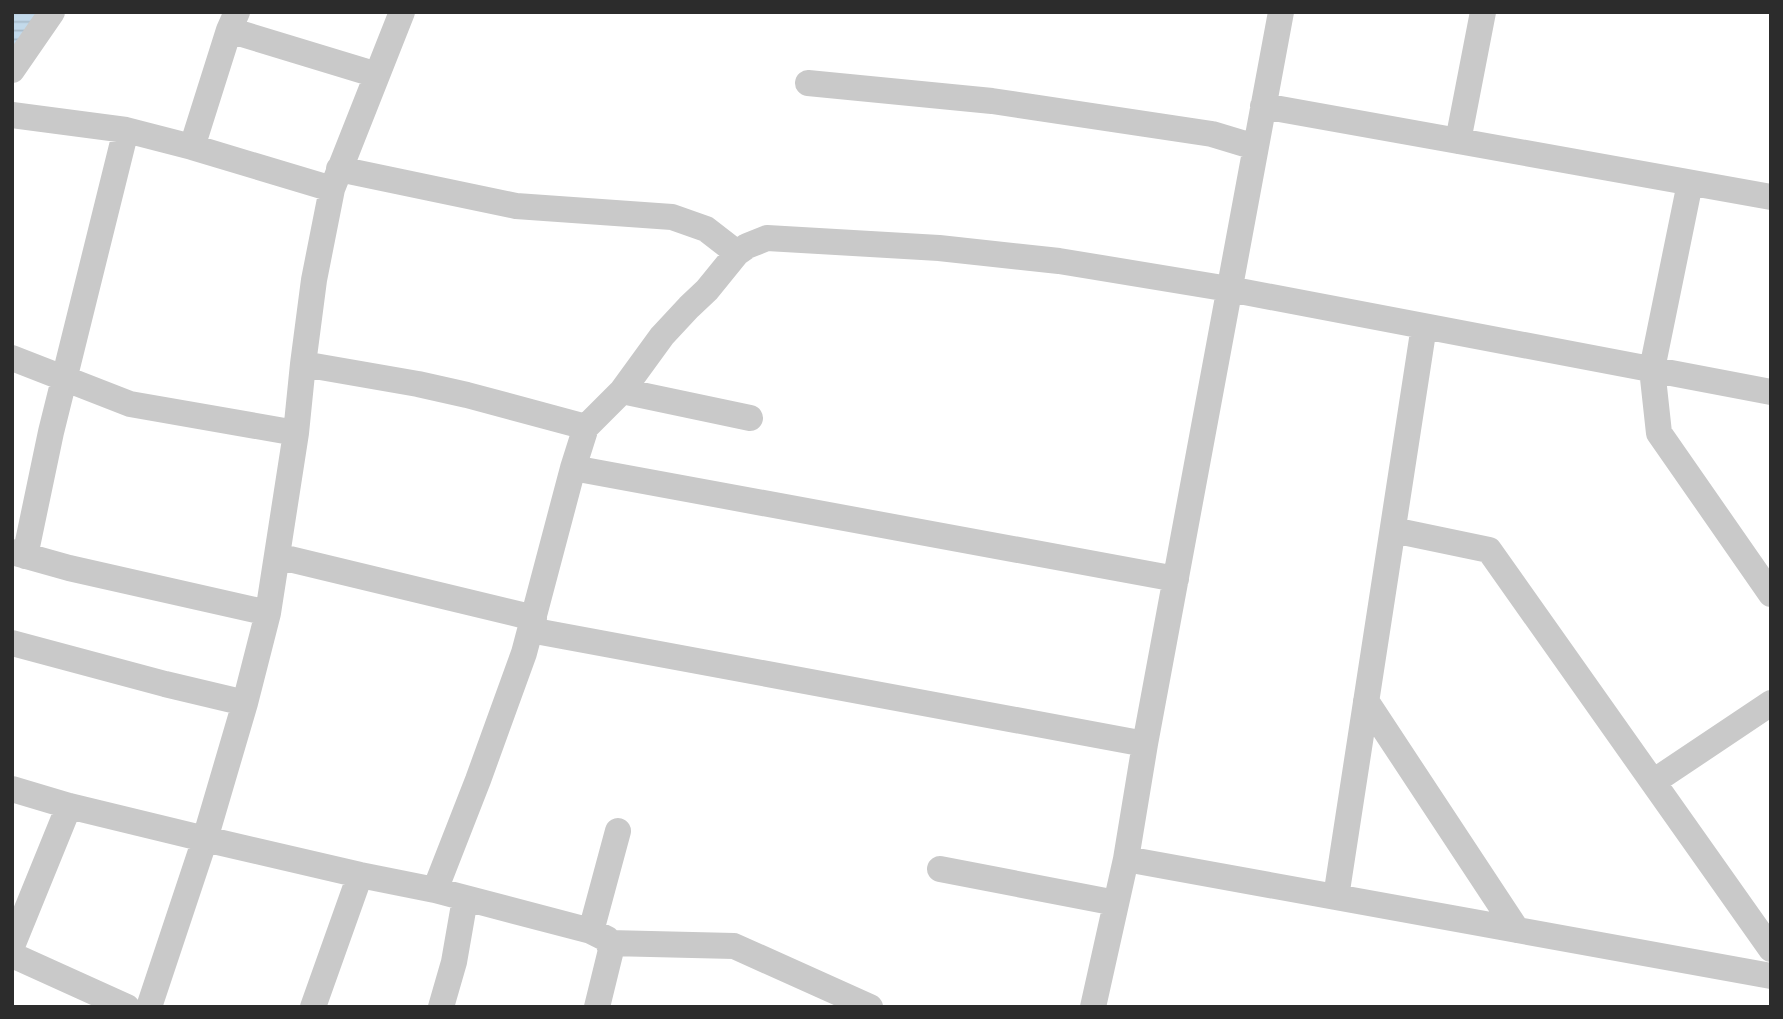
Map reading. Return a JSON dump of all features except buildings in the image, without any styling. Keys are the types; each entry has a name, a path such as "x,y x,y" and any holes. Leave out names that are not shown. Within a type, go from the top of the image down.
{"street":[{"path":"12,70 52,12"},
{"path":"149,1007 205,839 268,613 296,432 318,252 335,179 402,12"},
{"path":"1093,1007 1126,859 1281,12"},
{"path":"1458,141 1483,12"},
{"path":"192,147 233,21 377,75"},
{"path":"808,83 992,101 1212,134 1255,148"},
{"path":"1263,106 1771,198"},
{"path":"12,115 126,130 335,179 516,206 672,216 706,229 737,253"},
{"path":"126,130 19,554 268,613"},
{"path":"1690,183 1652,369 1659,433 1771,594"},
{"path":"435,890 524,653 586,427 622,391 662,336 707,290 737,253 767,238 939,248 1059,261 1229,289 1771,392"},
{"path":"1336,897 1424,326"},
{"path":"12,358 130,404 296,432"},
{"path":"303,364 418,384 586,427"},
{"path":"622,391 750,418"},
{"path":"573,468 1176,579"},
{"path":"1393,530 1489,550 1771,949"},
{"path":"276,556 532,624 1145,744"},
{"path":"12,643 245,703"},
{"path":"1366,701 1517,930"},
{"path":"1653,782 1771,703"},
{"path":"12,789 69,806 205,839 435,890 600,937 734,946 870,1007"},
{"path":"12,946 69,806"},
{"path":"597,1007 611,950 600,937 618,831"},
{"path":"1126,859 1771,976"},
{"path":"940,869 1116,903"},
{"path":"313,1007 360,875"},
{"path":"441,1007 465,899"},
{"path":"12,955 127,1007"}],"water":[{"path":"12,12 40,12 12,59"}]}
